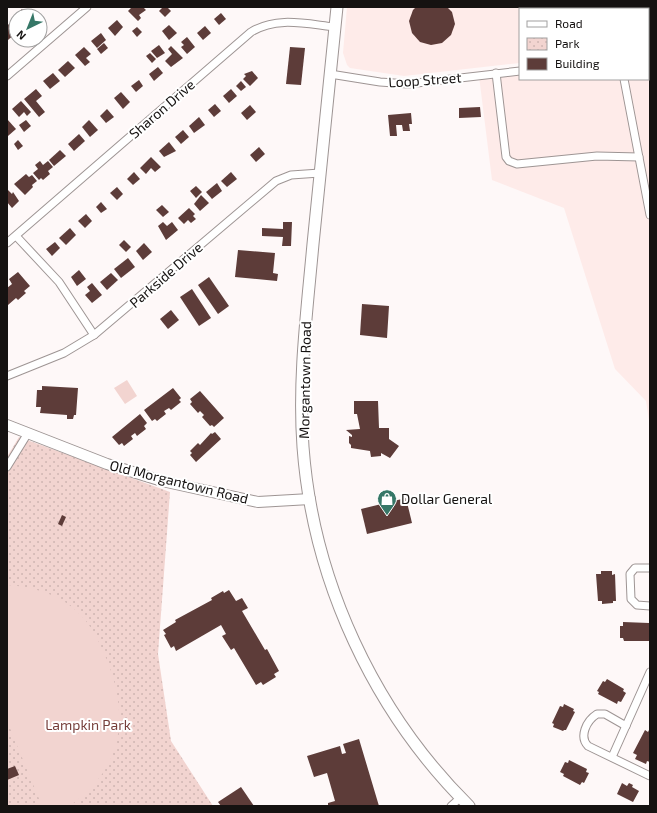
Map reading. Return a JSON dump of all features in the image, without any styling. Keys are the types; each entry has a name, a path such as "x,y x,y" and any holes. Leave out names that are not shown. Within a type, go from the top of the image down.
{"main road":[{"name":"Morgantown Road","path":"337,7 320,173 302,375 303,449 310,499 319,539 338,600 370,672 408,735 435,769 460,798 469,806"}],"street":[{"path":"7,76 87,7"},
{"name":"Sharon Drive","path":"7,243 252,32 265,25 283,21 335,27"},
{"name":"Loop Street","path":"330,74 380,82 408,84 519,71"},
{"path":"496,73 506,157 512,163 517,164 597,156 639,157"},
{"path":"624,80 650,215"},
{"name":"Parkside Drive","path":"7,376 64,353 94,335 272,184 286,176 320,173"},
{"path":"16,236 59,282 94,335"},
{"name":"Old Morgantown Road","path":"7,425 121,469 188,487 258,502 310,499"},
{"path":"7,467 28,433"},
{"path":"650,568 635,568 630,574 631,599 638,605 650,606"},
{"path":"612,757 650,672"},
{"path":"626,726 601,713 593,717 583,734 583,739 588,746 650,776"},
{"path":"451,806 460,798"}],"shaded area":[{"path":"347,7 650,7 650,49 649,8 519,8 519,63 404,76 350,68 347,65 343,53"},
{"path":"650,57 650,427 646,401 615,369 564,208 492,180 479,76 519,71 519,80 649,80"}],"green space":[{"path":"127,380 137,396 125,404 114,388"},
{"name":"Lampkin Park","path":"19,437 170,492 158,654 171,741 213,806 7,806 7,457"},
{"path":"7,585 24,587 50,594 72,607 87,622 97,639 110,667 115,684 119,719 118,736 113,752 106,768 95,783 86,793 71,804 64,807 42,806 7,721"}],"building":[{"path":"132,7 143,7 146,10 139,15 141,18 138,21 128,11"},
{"path":"163,7 167,7 171,11 165,17 159,11"},
{"path":"416,7 447,7 452,12 455,24 451,35 442,43 431,45 420,42 412,33 409,21 413,10"},
{"path":"221,13 226,19 219,25 214,19"},
{"path":"117,20 123,27 115,36 108,28"},
{"path":"169,25 177,33 169,40 162,31"},
{"path":"205,26 211,33 203,40 197,33"},
{"path":"137,27 142,32 137,37 132,31"},
{"path":"101,33 106,40 97,48 91,41"},
{"path":"187,37 195,47 187,54 181,47 184,45 181,42"},
{"path":"104,43 108,48 101,54 97,49"},
{"path":"159,45 165,53 157,58 151,51"},
{"path":"171,46 183,58 171,67 165,61 172,54 168,49"},
{"path":"84,47 91,54 86,58 90,62 85,66 75,55"},
{"path":"290,47 305,48 301,85 286,84"},
{"path":"150,53 156,59 152,63 146,56"},
{"path":"68,61 75,68 65,77 58,70"},
{"path":"158,67 163,73 154,81 149,74"},
{"path":"252,71 258,78 250,86 243,79 246,76 244,74"},
{"path":"53,73 60,81 50,89 43,81"},
{"path":"139,80 143,86 136,92 131,86"},
{"path":"241,81 246,87 241,91 236,86"},
{"path":"36,89 42,96 36,101 45,112 39,117 24,99"},
{"path":"231,89 237,96 229,103 223,96"},
{"path":"121,92 130,102 123,109 114,98"},
{"path":"21,101 31,112 27,116 24,112 19,117 12,109"},
{"path":"215,104 221,111 214,117 208,110"},
{"path":"250,105 256,112 247,120 241,113"},
{"path":"480,107 481,117 459,118 459,108"},
{"path":"107,109 114,117 106,123 100,116"},
{"path":"411,113 412,124 409,124 410,131 403,131 402,125 396,125 397,136 390,136 388,115"},
{"path":"199,117 205,125 194,133 189,126"},
{"path":"7,119 16,129 8,136 7,135"},
{"path":"26,120 31,126 24,132 19,125"},
{"path":"89,120 98,130 90,137 82,127"},
{"path":"183,130 189,137 181,144 175,137"},
{"path":"79,134 85,141 74,151 68,144"},
{"path":"18,140 23,146 18,150 14,144"},
{"path":"169,142 176,151 164,157 159,151"},
{"path":"259,147 265,154 256,162 250,155"},
{"path":"60,150 66,156 54,166 49,160"},
{"path":"151,157 161,167 155,172 151,168 146,174 140,168"},
{"path":"40,161 43,165 48,161 53,167 48,171 50,174 43,180 41,178 39,180 33,173 38,169 35,165"},
{"path":"134,172 140,179 133,185 127,179"},
{"path":"231,172 237,179 227,187 221,181"},
{"path":"26,174 29,177 32,175 37,181 25,195 14,184"},
{"path":"217,183 222,191 212,199 206,192"},
{"path":"196,186 202,192 196,198 190,191"},
{"path":"117,187 123,194 117,200 110,193"},
{"path":"7,189 12,194 13,192 19,201 12,208 7,202"},
{"path":"201,195 209,203 200,211 194,204"},
{"path":"101,202 107,209 101,213 96,207"},
{"path":"162,205 169,212 163,217 156,210"},
{"path":"189,208 195,214 193,216 196,219 191,223 188,220 184,224 178,218"},
{"path":"86,214 92,221 85,228 78,221"},
{"path":"163,222 167,226 172,222 178,230 166,240 158,226"},
{"path":"283,222 292,222 291,246 282,246 283,237 262,236 262,228 283,229"},
{"path":"70,228 76,235 66,245 59,238"},
{"path":"124,240 131,247 126,252 119,245"},
{"path":"55,242 60,248 52,256 46,249"},
{"path":"144,243 152,252 143,260 136,251"},
{"path":"238,250 275,253 273,273 278,274 277,281 235,277"},
{"path":"128,258 135,267 121,278 114,269"},
{"path":"79,270 86,279 77,286 71,277"},
{"path":"18,272 30,286 24,291 26,293 18,300 16,298 8,305 7,288 12,284 9,279"},
{"path":"111,273 118,280 107,290 100,282"},
{"path":"209,277 229,306 218,314 198,285"},
{"path":"92,283 102,295 92,303 85,295 90,291 87,287"},
{"path":"192,289 211,318 199,326 180,297"},
{"path":"362,304 389,306 387,338 360,335"},
{"path":"171,310 179,320 168,329 160,319"},
{"path":"42,386 78,388 76,415 74,415 73,419 67,419 67,415 40,413 41,407 36,407 37,390 42,390"},
{"path":"173,388 181,398 179,400 181,402 171,410 169,408 164,411 166,414 157,421 155,419 152,421 144,410"},
{"path":"200,391 224,418 214,427 212,425 210,426 202,417 204,415 200,411 198,413 190,404 192,402 190,399"},
{"path":"354,401 378,401 379,428 389,428 389,439 399,446 390,458 381,453 381,456 371,457 370,451 351,448 349,436 352,437 352,435 346,430 360,429 357,414 354,414"},
{"path":"140,414 147,423 144,426 146,429 137,436 135,433 131,436 133,439 124,446 122,443 119,445 112,437"},
{"path":"215,432 221,439 196,462 190,455 192,453 190,451 198,443 200,445 211,433 212,434"},
{"name":"Dollar General","path":"406,498 412,523 367,534 361,509"},
{"path":"62,515 66,517 62,526 58,524"},
{"path":"601,571 612,571 612,575 615,574 616,601 613,601 613,603 602,604 602,601 598,601 596,574 601,574"},
{"path":"229,590 236,601 242,598 248,608 242,611 265,650 267,649 279,671 274,674 276,677 263,685 261,682 256,685 234,648 231,650 222,636 226,634 221,625 176,651 174,646 171,648 164,635 166,634 163,630 176,622 175,620 212,600 211,598 223,591 224,593"},
{"path":"623,622 649,623 650,641 624,641 623,638 620,638 620,626 623,626"},
{"path":"607,679 624,689 623,691 626,693 621,702 618,701 617,704 598,694 599,692 597,691 603,681 605,682"},
{"path":"564,704 574,709 573,711 575,712 566,730 563,731 553,727 554,724 552,723 560,706 563,707"},
{"path":"650,728 650,762 647,761 646,764 635,759 637,755 633,753 645,730 648,732"},
{"path":"359,739 379,806 328,806 328,803 335,801 327,773 314,777 307,756 340,746 342,754 346,753 343,744"},
{"path":"569,760 587,769 586,772 589,773 584,783 582,782 580,785 563,776 564,774 560,772 565,762 568,763"},
{"path":"15,766 19,775 7,780 7,769"},
{"path":"622,783 627,786 629,783 633,785 632,787 639,791 633,802 617,794"},
{"path":"241,787 254,806 221,806 218,802"}],"place":[{"name":"Dollar General","path":"387,516"}]}
